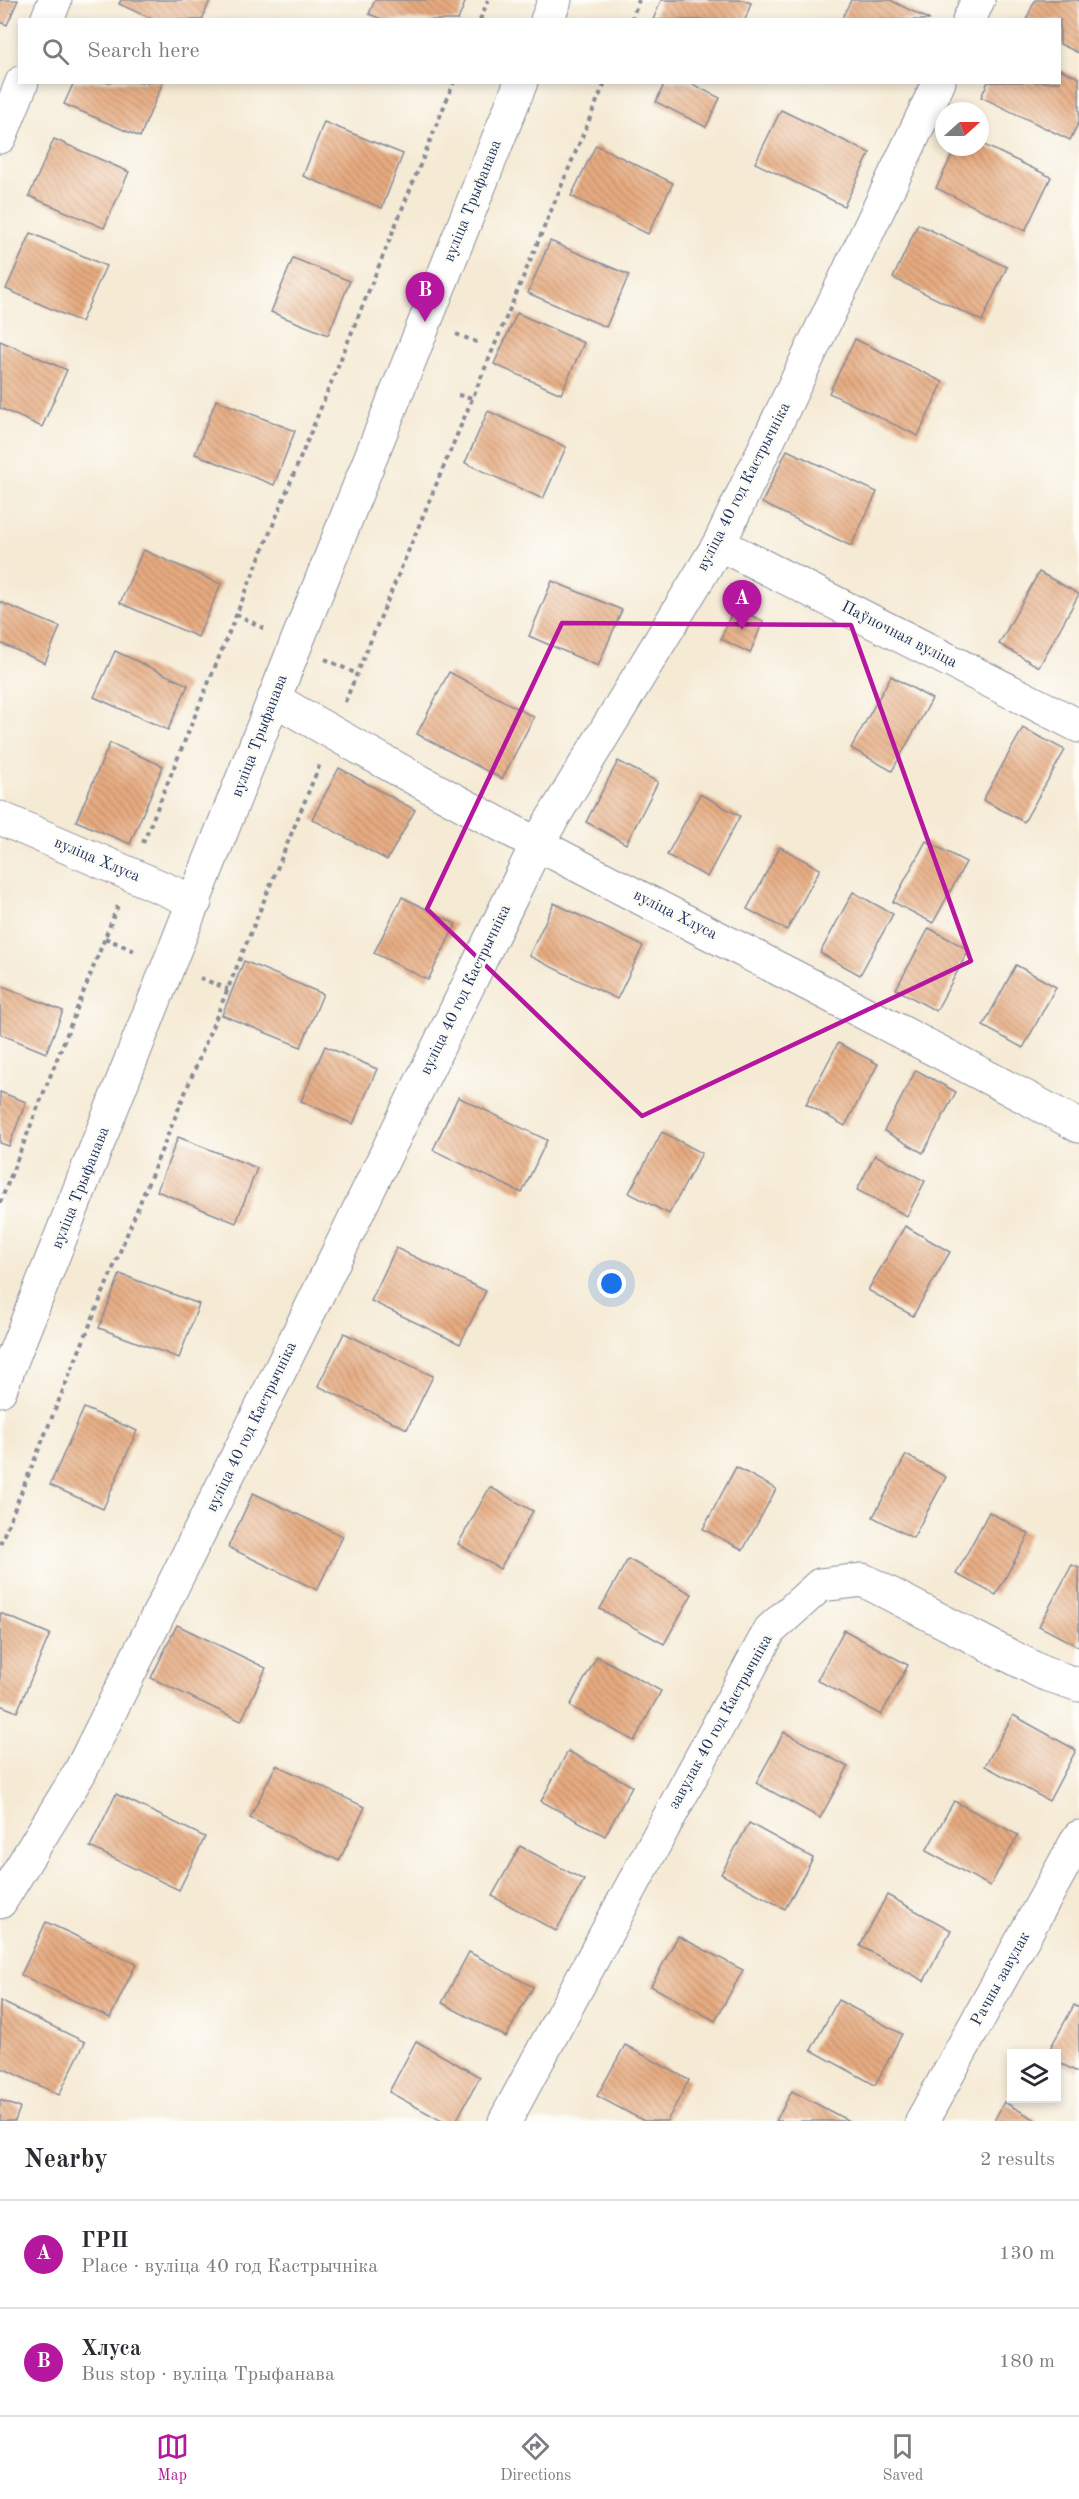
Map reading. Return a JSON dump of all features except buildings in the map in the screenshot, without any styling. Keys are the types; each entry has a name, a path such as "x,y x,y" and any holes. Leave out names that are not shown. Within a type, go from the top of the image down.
{"street":[{"path":"48,18 55,0"},
{"path":"548,18 555,0"},
{"path":"970,18 978,0"},
{"path":"0,136 21,84"},
{"name":"вуліца Трыфанава","path":"0,1390 520,84"},
{"name":"вуліца 40 год Кастрычніка","path":"0,1902 80,1772 311,1308 537,844 719,544 938,84"},
{"name":"Паўночная вуліца","path":"719,544 1079,726"},
{"name":"вуліца Хлуса","path":"274,699 537,844 987,1076 1079,1126"},
{"name":"вуліца Хлуса","path":"0,818 195,902"},
{"name":"завулак 40 год Кастрычніка","path":"505,2121 770,1630 820,1585 863,1580 1043,1672 1079,1685"},
{"name":"Рачны завулак","path":"922,2121 1079,1837"}],"path":[{"path":"481,18 488,0"},
{"path":"632,18 639,0"},
{"path":"0,1203 130,874 453,84"},
{"path":"0,1544 332,733 603,84"},
{"path":"458,395 473,398"}],"highlighted area":[{"path":"562,623 851,625 971,961 642,1116 427,909"}],"place":[{"name":"Хлуса","path":"425,322"},
{"name":"ГРП","path":"742,630"}]}
